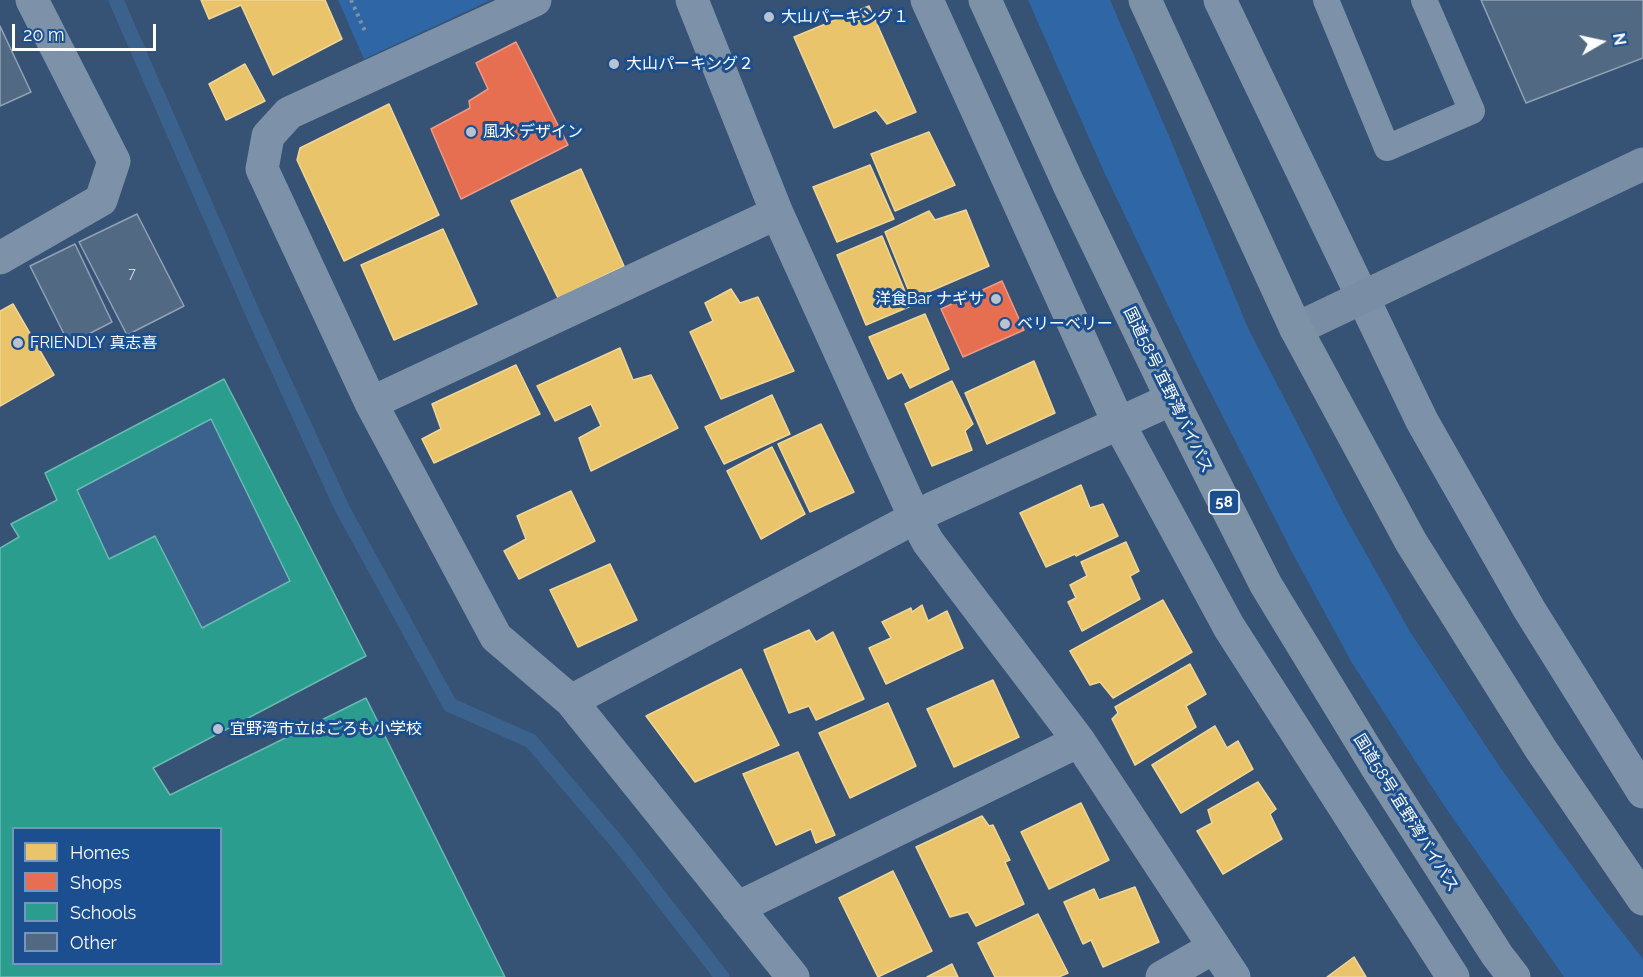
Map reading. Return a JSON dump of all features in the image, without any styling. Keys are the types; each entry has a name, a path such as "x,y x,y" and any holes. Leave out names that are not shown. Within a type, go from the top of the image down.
{"highway":[{"name":"国道58号 宜野湾バイパス","path":"985,0 1068,185 1266,585 1376,766 1497,955 1514,977"},
{"path":"1145,0 1296,329 1411,542 1540,748 1643,899"}],"street":[{"path":"0,258 101,200 114,161 32,0"},
{"path":"535,0 289,113 268,136 262,168 371,403 496,637 571,701 793,977"},
{"path":"692,0 777,213 915,518 928,542 1079,741 1234,977"},
{"path":"927,0 1119,423 1229,627 1453,977"},
{"path":"1220,0 1422,421 1529,609 1643,792"},
{"path":"1296,329 1643,164"},
{"path":"371,403 777,213"},
{"path":"571,701 915,518 1172,399"},
{"path":"737,908 1079,741"},
{"path":"1162,977 1213,948"}],"lane":[{"path":"1326,0 1386,148 1472,111 1424,0"}],"shaded area":[{"path":"338,0 491,0 364,59"},
{"path":"1028,0 1110,0 1247,326 1347,520 1409,630 1502,770 1643,959 1643,977 1564,977 1443,804 1352,663 1294,556 1193,358 1105,174"},
{"path":"211,419 290,581 202,628 155,537 109,559 77,490"}],"building: Homes":[{"path":"201,0 325,0 342,39 273,75 241,5 209,19"},
{"path":"869,6 916,112 887,124 876,110 834,128 794,37"},
{"path":"245,64 265,101 226,120 209,84"},
{"path":"389,104 439,215 344,261 297,160 300,148"},
{"path":"929,132 955,185 895,211 871,154"},
{"path":"870,165 894,219 837,242 813,187"},
{"path":"581,169 624,266 558,298 511,201"},
{"path":"966,210 989,266 912,299 885,232 929,211 935,220"},
{"path":"443,229 477,304 394,340 361,265"},
{"path":"882,236 911,306 866,325 837,255"},
{"path":"731,289 740,303 758,297 794,371 721,399 690,332 713,321 705,303"},
{"name":"FRIENDLY 真志喜","path":"13,304 54,375 0,406 0,311"},
{"path":"925,314 949,369 910,388 902,372 888,379 869,337"},
{"path":"620,348 633,380 651,375 678,428 591,471 579,438 601,426 591,404 555,421 537,386"},
{"path":"1034,361 1055,413 987,444 965,393"},
{"path":"516,365 540,414 434,463 422,439 441,429 432,404"},
{"path":"952,381 973,424 965,431 972,450 932,466 905,404"},
{"path":"772,395 790,434 724,464 705,427"},
{"path":"821,424 854,492 810,512 778,444"},
{"path":"772,447 805,514 761,539 727,471"},
{"path":"1081,485 1090,508 1103,504 1118,536 1046,567 1020,513"},
{"path":"571,491 595,541 519,579 504,551 526,539 517,516"},
{"path":"1126,542 1139,571 1130,576 1140,599 1082,631 1068,602 1076,598 1070,585 1087,576 1081,562"},
{"path":"610,564 637,620 578,647 550,590"},
{"path":"1163,600 1192,652 1113,698 1100,682 1090,685 1070,651"},
{"path":"922,605 928,621 947,611 963,648 886,684 869,648 891,638 882,622 911,608 912,612"},
{"path":"809,630 816,642 833,632 864,699 816,720 809,706 789,713 764,650"},
{"path":"1190,664 1206,694 1186,706 1196,727 1135,765 1112,719 1118,713 1115,707"},
{"path":"741,669 779,745 695,782 646,716"},
{"path":"993,680 1019,737 954,767 927,709"},
{"path":"888,703 916,766 850,798 819,733"},
{"path":"1215,726 1227,748 1238,741 1253,769 1181,813 1152,765"},
{"path":"798,752 835,835 816,843 811,829 776,845 743,774"},
{"path":"1258,782 1276,809 1270,814 1282,839 1223,874 1197,831 1212,823 1208,810"},
{"path":"1081,803 1109,860 1049,889 1021,832"},
{"path":"982,816 989,826 993,825 1010,860 1005,862 1024,904 976,926 968,912 950,917 916,847"},
{"path":"893,871 932,951 878,977 839,898"},
{"path":"1135,887 1159,942 1103,967 1091,940 1083,944 1064,902 1094,889 1099,900"},
{"path":"1038,914 1068,973 1059,977 995,977 978,943"},
{"path":"1354,957 1366,977 1327,977"},
{"path":"952,964 958,977 927,977"}],"building: Shops":[{"path":"516,42 568,145 461,199 431,129 470,108 469,101 488,89 476,63"},
{"path":"1002,281 1024,330 963,357 941,309"}],"building: Schools":[{"name":"宜野湾市立はごろも小学校","path":"224,379 366,656 153,768 170,795 366,698 505,977 0,977 0,548 19,537 11,524 57,500 45,473","holes":["211,419 290,581 202,628 155,536 109,559 77,490"]}],"building: Other":[{"path":"1481,0 1643,0 1643,58 1526,103"},
{"path":"0,26 31,92 0,106"},
{"path":"137,214 184,306 127,335 79,242"},
{"path":"75,244 112,322 69,344 30,266"}],"waterway":[{"path":"116,0 253,314 342,508 450,705 531,741 622,848 722,977"}],"place":[{"name":"大山パーキング１","path":"769,17"},
{"name":"大山パーキング２","path":"614,64"},
{"name":"風水 デザイン","path":"471,132"},
{"name":"洋食Bar ナギサ","path":"996,299"},
{"name":"ベリーベリー","path":"1005,324"},
{"name":"FRIENDLY 真志喜","path":"18,343"},
{"name":"宜野湾市立はごろも小学校","path":"218,729"}]}
